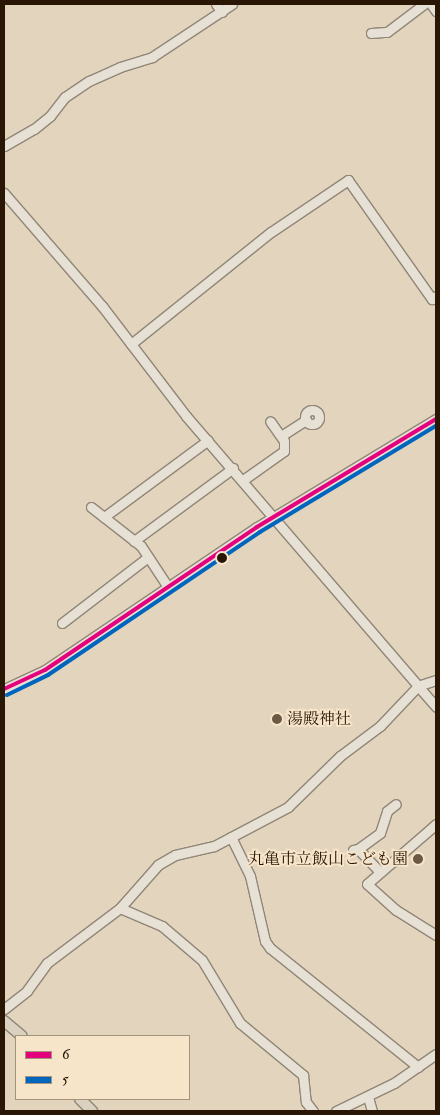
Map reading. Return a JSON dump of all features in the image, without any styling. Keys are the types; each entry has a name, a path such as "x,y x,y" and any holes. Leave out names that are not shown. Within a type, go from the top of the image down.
{"main road":[{"path":"4,1021 21,1035"},
{"path":"81,1100 92,1111"}],"street":[{"path":"216,4 222,12"},
{"path":"4,146 34,129 50,116 65,97 89,81 152,57 232,4"},
{"path":"372,33 387,32 424,4"},
{"path":"431,4 436,11"},
{"path":"131,344 271,232 348,180 432,299 436,296"},
{"path":"4,193 66,262 208,440 275,516 333,590 436,707"},
{"path":"281,436 306,420"},
{"path":"244,480 284,451 281,436 270,421"},
{"path":"4,689 45,670 275,516 435,423"},
{"path":"104,517 208,440"},
{"path":"134,541 233,468"},
{"path":"91,507 134,541 148,557 168,587"},
{"path":"62,623 148,557"},
{"path":"4,1009 27,991 47,963 120,908 148,875 167,858 231,837 273,817 301,796 340,756 380,726 418,686 436,680"},
{"path":"380,872 355,850 380,833 387,811 396,804"},
{"path":"436,824 367,884 396,910 436,935"},
{"path":"231,837 250,876 265,941 270,948 418,1067"},
{"path":"120,908 162,926 202,960 240,1023 303,1075 306,1102 313,1111"},
{"path":"336,1111 368,1097 436,1054"},
{"path":"368,1097 372,1111"}],"transit line":[{"name":"6","path":"4,689 45,670 257,527 436,419"},
{"name":"5","path":"7,695 48,675 260,532 436,426"}],"place":[{"name":"湯殿神社","path":"277,719"},
{"name":"丸亀市立飯山こども園","path":"418,859"}]}
